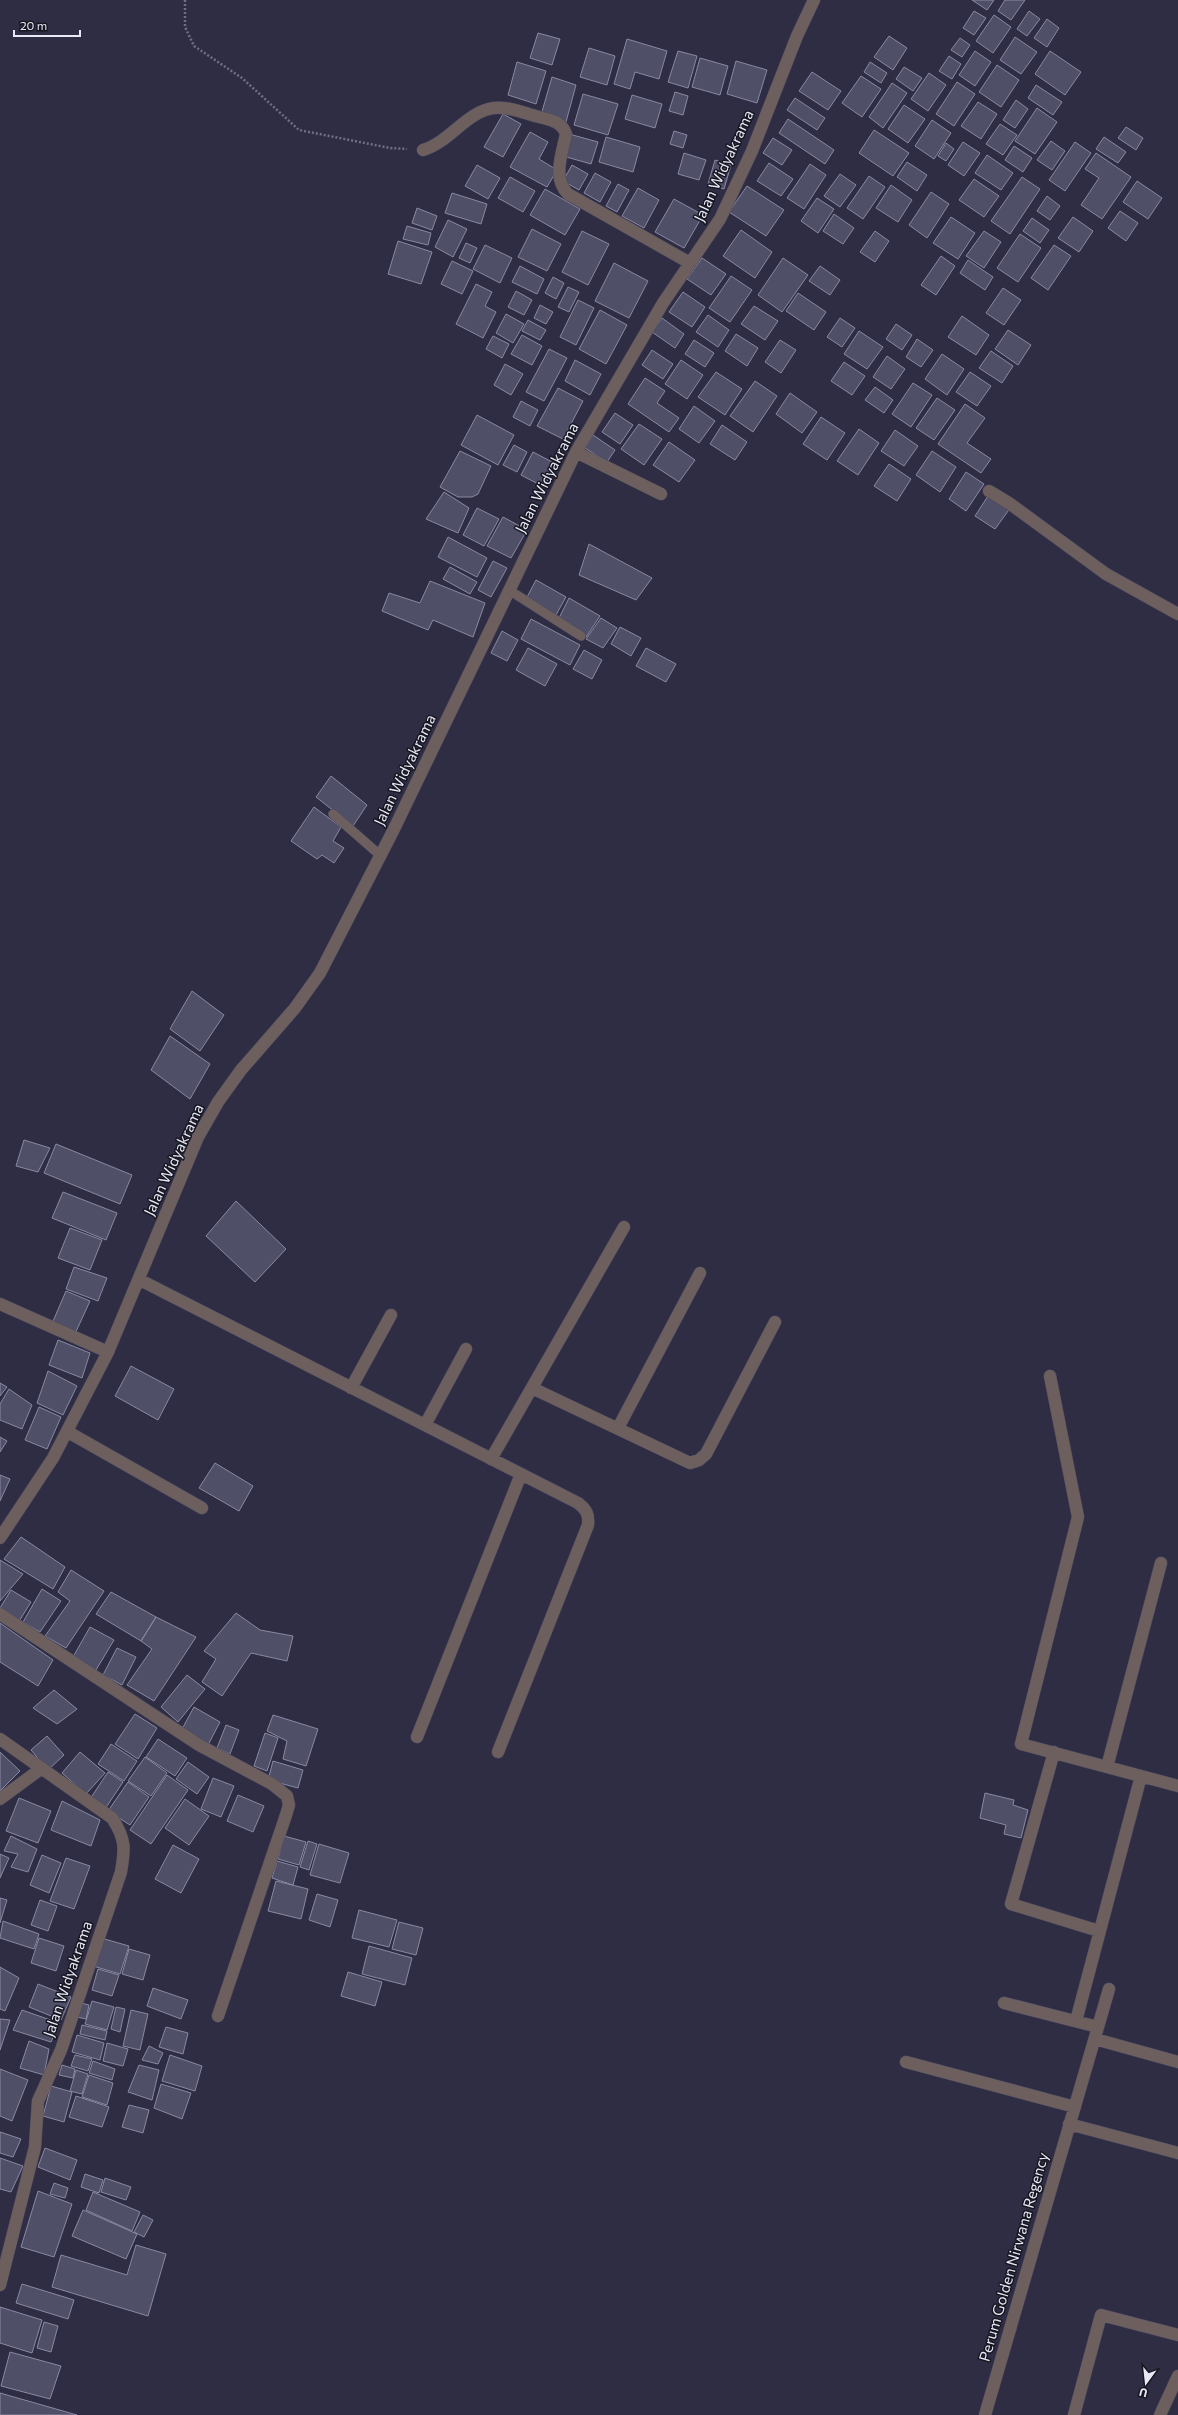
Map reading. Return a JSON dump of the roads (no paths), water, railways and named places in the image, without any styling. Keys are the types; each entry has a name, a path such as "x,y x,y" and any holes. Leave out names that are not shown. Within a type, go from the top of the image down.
{"street":[{"name":"Jalan Widyakrama","path":"0,1538 53,1458 68,1432 108,1352 140,1280 195,1144 218,1102 241,1070 296,1008 320,973 381,856 576,452 663,303 720,219 752,151 797,36 814,0"},
{"path":"423,150 435,146 445,140 484,110 504,108 552,120 564,128 566,134 558,177 563,189 690,263"},
{"path":"576,452 661,494"},
{"path":"989,491 1009,503 1106,574 1178,614"},
{"path":"491,1459 624,1227"},
{"path":"618,1428 700,1273"},
{"path":"140,1280 578,1503 586,1509 589,1517 588,1526 498,1752"},
{"path":"0,1304 108,1352"},
{"path":"351,1388 390,1315"},
{"path":"532,1388 690,1462 700,1460 706,1454 776,1322"},
{"path":"425,1425 466,1350"},
{"path":"1050,1376 1078,1517 1021,1744 1178,1786"},
{"path":"68,1432 202,1508"},
{"path":"416,1737 521,1474"},
{"path":"1107,1767 1161,1563"},
{"path":"0,1614 199,1745 272,1784 287,1796 288,1805 286,1815 218,2016"},
{"name":"Jalan Widyakrama","path":"0,1739 112,1818 121,1832 125,1850 121,1872 61,2050 38,2101 35,2147 0,2285"},
{"path":"1054,1752 1011,1904 1099,1931"},
{"path":"0,1799 42,1768"},
{"path":"1076,2022 1141,1776"},
{"name":"Perum Golden Nirwana Regency","path":"985,2415 1109,1989"},
{"path":"1004,2003 1098,2027"},
{"path":"1095,2039 1178,2062"},
{"path":"906,2062 1075,2107"},
{"path":"1069,2124 1178,2153"},
{"path":"1074,2415 1101,2315 1178,2335"},
{"path":"1160,2415 1178,2376"}],"lane":[{"path":"509,590 581,636"},
{"path":"333,814 381,856"}]}
